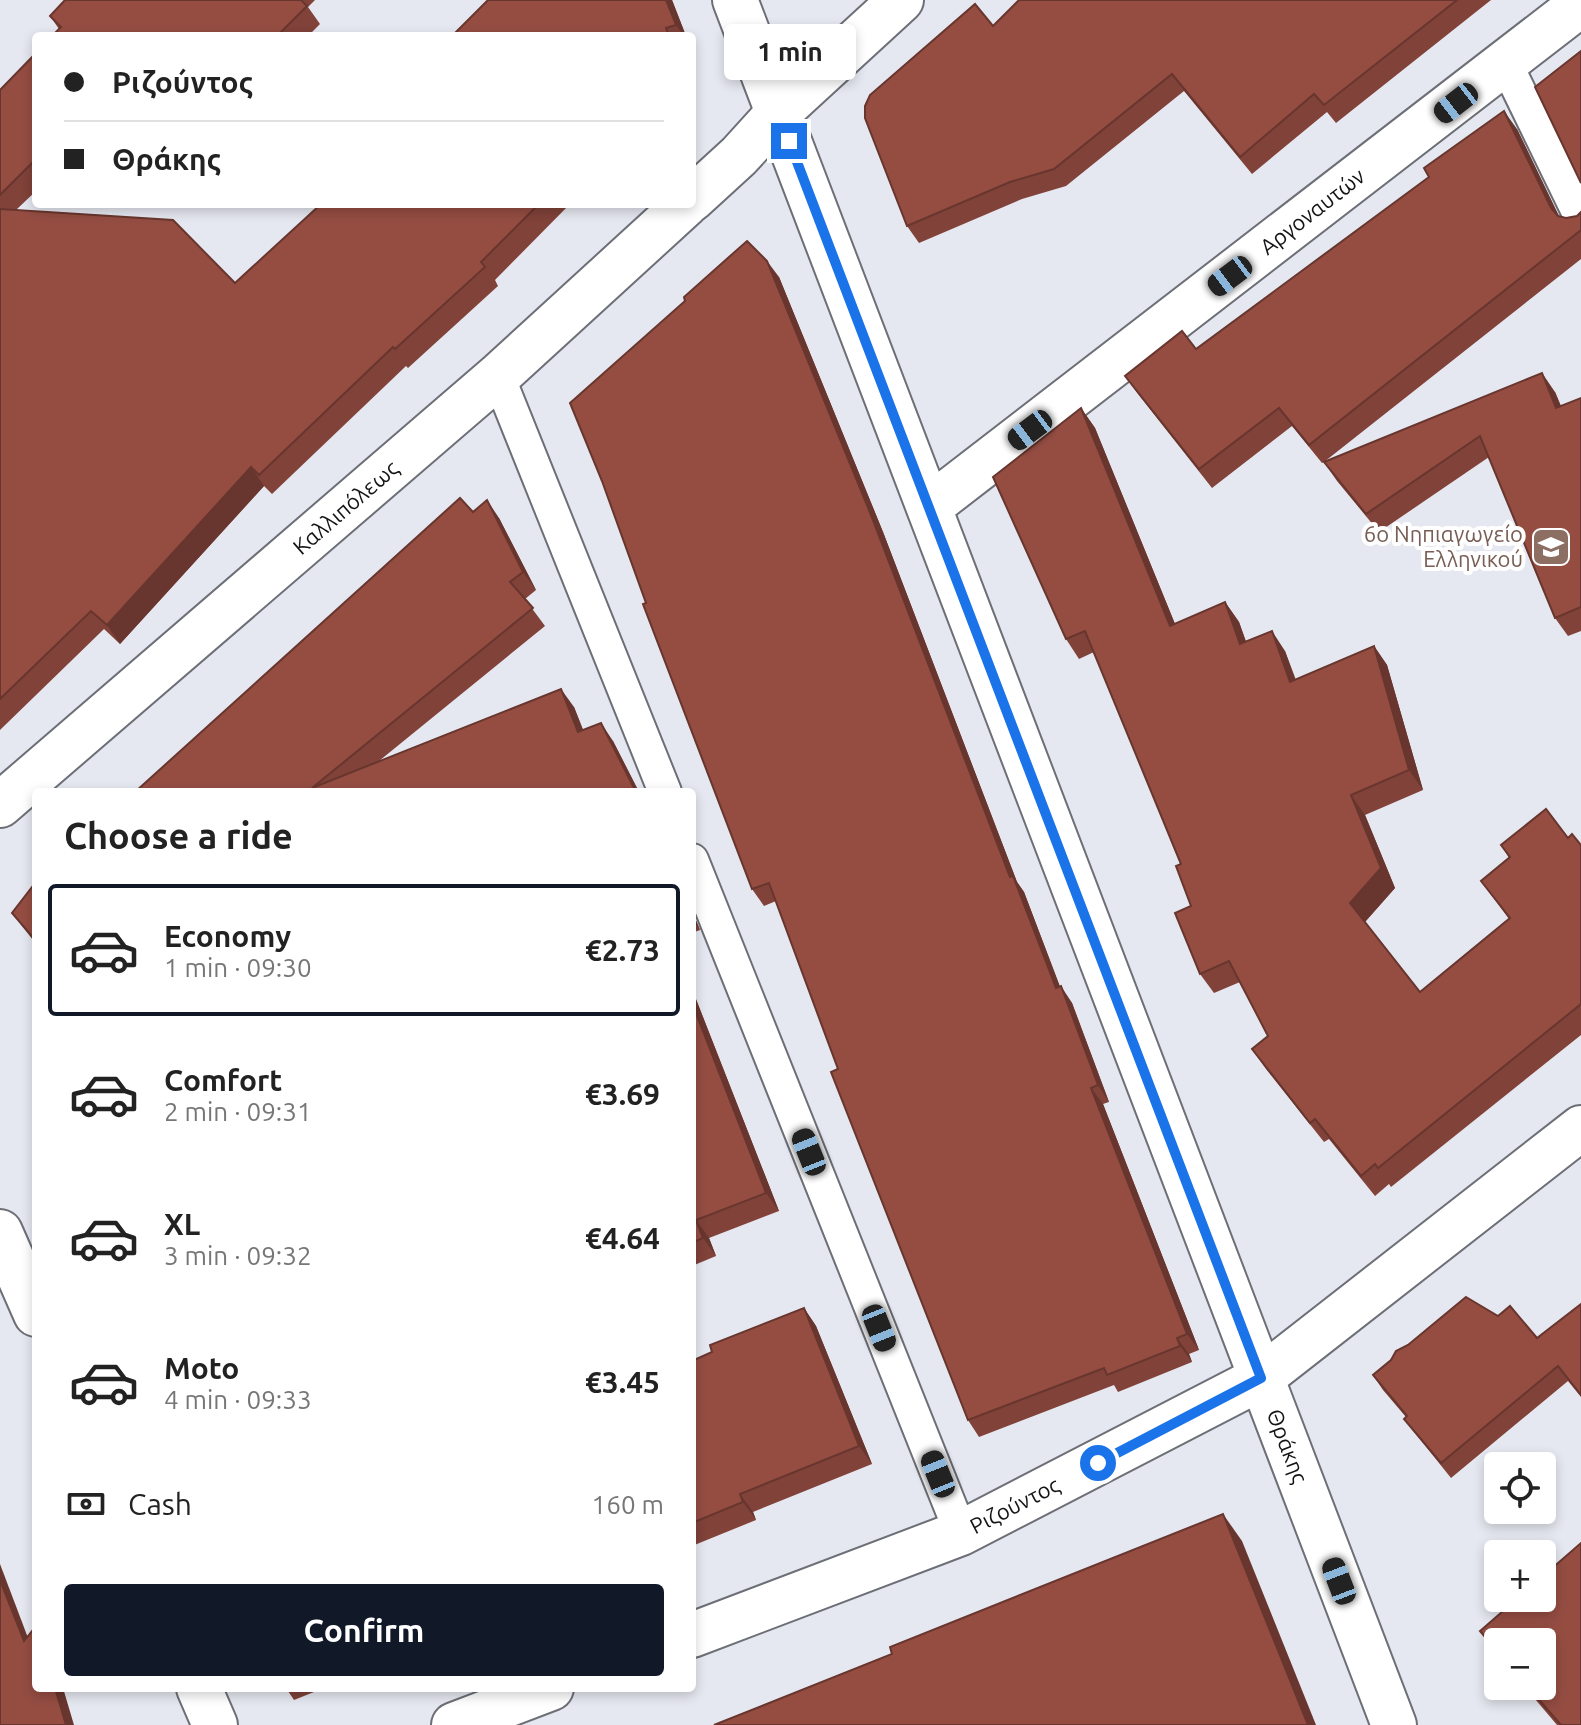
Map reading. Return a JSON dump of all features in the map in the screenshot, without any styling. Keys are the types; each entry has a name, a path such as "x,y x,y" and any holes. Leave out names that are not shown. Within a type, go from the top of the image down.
{"street":[{"name":"Θράκης","path":"735,0 1394,1725"},
{"path":"696,195 739,156 778,113 901,0"},
{"name":"Αργοναυτών","path":"929,507 1581,4"},
{"name":"Καλλιπόλεως","path":"0,805 498,376 682,208"},
{"name":"Ριζούντος","path":"696,1633 961,1533 1261,1378 1581,1128"},
{"path":"0,1232 32,1305"},
{"path":"201,1692 215,1725"},
{"path":"454,1725 541,1692"}],"lane":[{"path":"1506,64 1581,218"},
{"path":"498,376 663,788"},
{"path":"696,870 961,1533"}],"building":[{"path":"65,0 301,0 307,6 281,32 56,32 61,27 50,16"},
{"path":"488,0 666,0 676,25 666,28 668,32 456,32"},
{"path":"1019,0 1457,0 1324,105 1314,94 1240,157 1172,74 1054,169 1010,182 907,226 865,118 865,106 870,95 975,4 993,26"},
{"path":"1581,51 1581,183 1535,87"},
{"path":"32,57 32,163 0,195 0,90"},
{"path":"1504,111 1551,208 1558,216 1566,218 1581,212 1581,230 1309,445 1279,408 1199,469 1125,376 1182,331 1196,349 1429,177 1424,168"},
{"path":"317,208 535,208 481,262 485,267 395,349 393,347 259,475 251,467 107,625 91,611 0,699 0,209 173,220 235,283"},
{"path":"747,241 767,261 871,515 1010,877 1013,876 1056,988 1061,986 1098,1085 1091,1088 1187,1334 1177,1338 1180,1346 1107,1375 1104,1368 968,1420 831,1072 838,1069 769,883 752,889 643,604 646,603 602,481 570,403 685,301 684,297"},
{"name":"6ο Νηπιαγωγείο Ελληνικού","path":"1542,373 1556,408 1581,398 1581,607 1555,618 1480,436 1366,514 1324,462"},
{"path":"1081,408 1170,626 1225,602 1240,644 1272,631 1290,682 1374,646 1409,770 1351,795 1381,868 1350,903 1420,992 1510,918 1481,881 1510,857 1501,845 1546,809 1568,838 1572,834 1581,845 1581,1004 1378,1168 1375,1164 1361,1176 1315,1119 1310,1123 1252,1049 1268,1036 1229,961 1200,974 1175,913 1191,906 1176,866 1181,864 1085,631 1066,639 993,477"},
{"path":"460,498 473,512 487,500 523,572 510,582 533,608 312,788 139,788"},
{"path":"561,689 578,732 601,723 634,788 312,788"},
{"path":"32,887 32,936 12,913"},
{"path":"696,1013 766,1193 696,1220"},
{"path":"696,1220 703,1238 696,1241"},
{"path":"1466,1297 1498,1316 1510,1306 1537,1338 1581,1304 1581,1395 1558,1366 1441,1463 1373,1375 1391,1360 1396,1351 1408,1345"},
{"path":"804,1308 859,1446 740,1494 743,1502 696,1521 696,1359 712,1352 710,1345"},
{"path":"1223,1514 1308,1725 714,1725 892,1654 890,1647"},
{"path":"1581,1543 1581,1725 1561,1725 1539,1700 1556,1700 1556,1628 1484,1628 1484,1636 1480,1631 1502,1612 1556,1612 1556,1565"},
{"path":"0,1580 24,1641 32,1631 32,1692 56,1692 66,1725 0,1725"}],"place":[{"name":"6ο Νηπιαγωγείο Ελληνικού","path":"1551,547"}],"route":[{"path":"789,141 1261,1378 1098,1463"}]}
